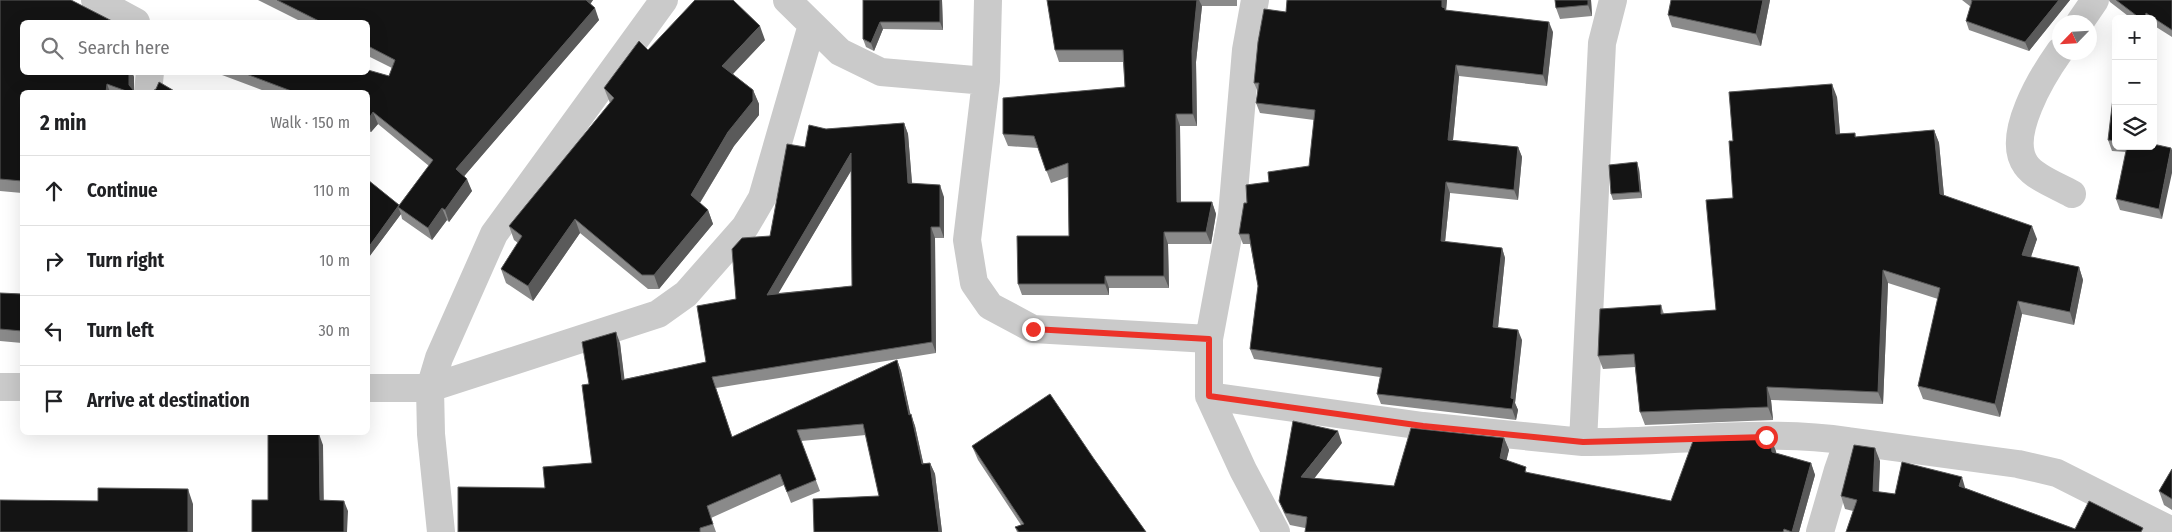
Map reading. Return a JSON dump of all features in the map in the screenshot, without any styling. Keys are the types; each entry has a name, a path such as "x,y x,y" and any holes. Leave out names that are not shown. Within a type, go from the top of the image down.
{"street":[{"path":"441,532 431,434 430,388 440,358 494,234 664,0"},
{"path":"788,0 840,52 881,72 986,81"},
{"path":"988,0 986,81 967,240 974,283 990,306 1033,329 1209,339"},
{"path":"1256,0 1246,50 1232,215 1209,339 1209,396 1243,470 1276,532"},
{"path":"1583,442 1602,43 1613,0"},
{"path":"2085,15 2095,0"},
{"path":"100,1 133,20"},
{"path":"370,388 430,388 658,314 686,294 745,227 762,198 812,25"},
{"path":"2055,60 2030,101 2022,127 2020,150 2026,165 2072,194"},
{"path":"148,90 150,75"},
{"path":"0,387 20,387"},
{"path":"1209,396 1423,426 1583,442 1824,437 2018,464 2058,473 2172,530"},
{"path":"1820,532 1848,441"}],"building":[{"path":"0,0 71,0 110,20 20,20 20,75 129,75 129,85 133,90 124,90 107,84 106,90 20,90 20,181 0,179"},
{"path":"277,0 586,0 595,8 456,169 467,179 445,210 442,208 428,228 398,207 433,160 373,112 370,117 370,90 289,90 249,75 370,75 370,71 389,76 395,60 370,47 370,20 317,20"},
{"path":"695,0 733,0 760,26 722,66 753,90 753,101 728,132 691,195 708,210 654,275 642,275 575,219 528,286 501,269 522,236 509,226 614,98 604,88 639,41 648,50"},
{"path":"863,0 940,0 940,22 880,22 871,43 863,39"},
{"path":"1047,0 1197,0 1192,51 1193,114 1176,114 1177,202 1212,202 1206,232 1164,232 1164,276 1105,276 1105,284 1018,284 1017,236 1069,236 1068,163 1046,171 1034,136 1003,134 1003,98 1125,87 1123,50 1055,50"},
{"path":"1287,0 1442,0 1442,7 1445,10 1549,22 1543,75 1456,65 1448,140 1518,147 1514,190 1446,182 1441,241 1502,248 1493,327 1518,330 1511,398 1514,399 1512,409 1377,394 1382,368 1250,349 1258,286 1249,234 1239,234 1244,203 1247,203 1246,185 1269,182 1268,172 1309,166 1315,110 1256,103 1259,83 1254,83 1258,42 1264,9 1286,12"},
{"path":"1555,0 1588,0 1588,5 1556,8"},
{"path":"1671,0 1763,0 1756,34 1668,15"},
{"path":"1971,0 2059,0 2025,42 1966,21"},
{"path":"2116,0 2172,0 2172,30 2157,20 2157,15 2146,13 2146,15 2136,15"},
{"path":"159,82 173,90 154,90"},
{"path":"1832,84 1836,134 1855,133 1855,137 1934,130 1940,194 2032,226 2022,255 2079,267 2070,312 2018,301 1995,404 1918,386 1940,288 1883,270 1878,392 1767,387 1768,407 1640,412 1634,354 1598,356 1600,309 1661,305 1661,314 1716,310 1706,200 1733,198 1729,141 1733,141 1729,92"},
{"path":"2112,106 2112,140 2108,140"},
{"path":"904,123 908,183 940,185 940,227 931,227 932,342 712,377 732,437 897,360 922,464 930,463 939,532 814,532 813,499 879,496 863,424 797,430 816,480 787,492 780,474 707,506 713,524 700,528 700,532 458,532 458,487 545,488 543,467 592,463 582,385 589,384 582,342 616,332 622,380 706,362 697,306 736,299 732,249 742,238 770,236 787,144 805,147 809,125 826,129","holes":["851,153 852,286 767,295"]},
{"path":"2157,145 2171,148 2159,209 2116,199 2126,150 2157,150"},
{"path":"1637,162 1640,192 1611,194 1609,165"},
{"path":"370,182 399,205 370,245"},
{"path":"0,293 20,294 20,331 0,329"},
{"path":"1050,394 1146,532 1019,532 1015,527 1024,524 972,446"},
{"path":"1293,421 1338,431 1301,477 1394,486 1411,428 1504,438 1500,458 1526,467 1525,472 1671,501 1693,441 1771,439 1772,452 1811,463 1792,532 1784,529 1783,532 1305,532 1307,517 1285,513 1279,501"},
{"path":"268,435 319,435 320,500 344,501 344,532 252,532 252,500 268,500"},
{"path":"1854,445 1875,448 1873,491 1895,494 1902,462 1962,477 1959,486 2075,529 2089,501 2143,528 2141,532 1846,532 1857,500 1841,496"},
{"path":"2172,469 2172,499 2159,491"},
{"path":"98,488 188,489 188,532 0,532 0,500 98,501"}],"route":[{"path":"1033,329 1209,339 1209,396 1423,426 1583,442 1766,437"}]}
